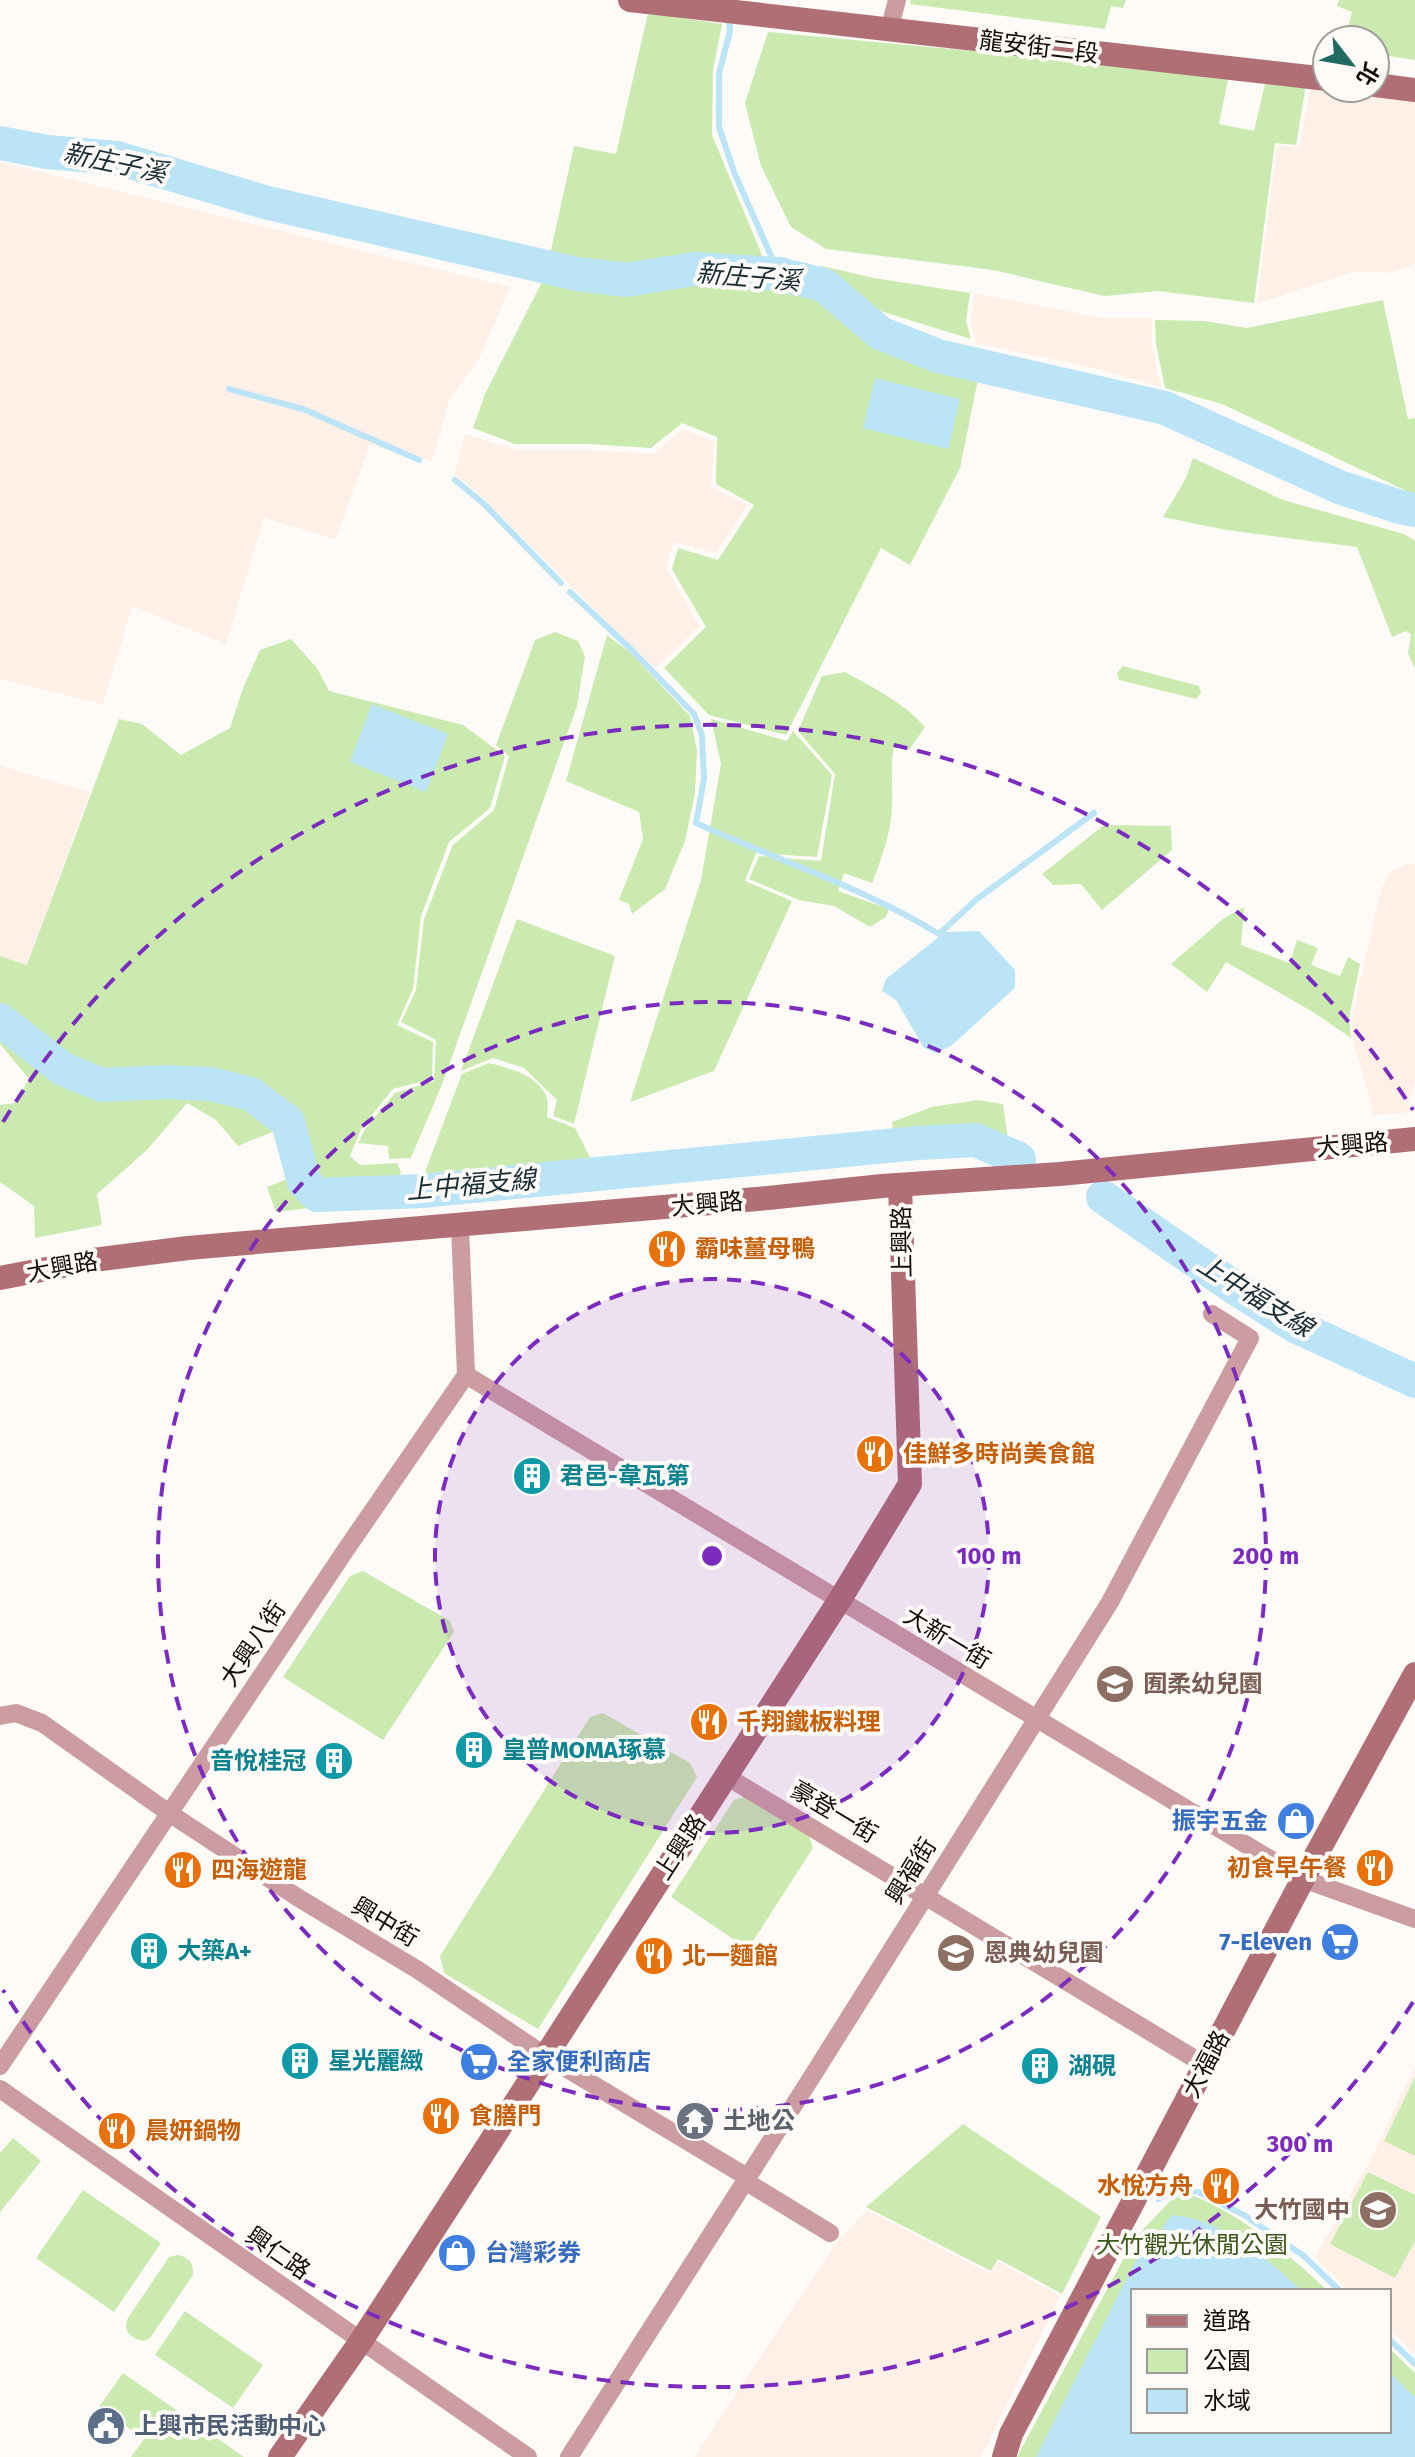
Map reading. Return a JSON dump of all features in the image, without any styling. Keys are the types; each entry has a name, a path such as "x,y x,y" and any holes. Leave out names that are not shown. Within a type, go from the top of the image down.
{"street":[{"name":"龍安街二段","path":"630,0 1311,77"},
{"path":"889,30 897,0"},
{"path":"1391,87 1415,90"},
{"name":"大興路","path":"0,1278 93,1260 188,1248 900,1185 1060,1174 1415,1139"},
{"name":"上興路","path":"280,2457 361,2341 839,1601 910,1484 900,1185"},
{"path":"460,1226 466,1375"},
{"name":"興福街","path":"569,2457 1132,1563 1250,1338 1212,1314"},
{"name":"大新一街","path":"466,1375 1303,1879 1415,1919"},
{"name":"大興八街","path":"0,2066 466,1375"},
{"name":"大福路","path":"1004,2457 1011,2434 1303,1879 1415,1674"},
{"name":"興中街","path":"0,1716 16,1713 42,1723 169,1813 297,1897 418,1970 544,2055 830,2233"},
{"name":"豪登一街","path":"726,1776 1205,2065"},
{"name":"興仁路","path":"0,2089 528,2457"}],"shaded area":[{"path":"1311,84 1311,104 1391,104 1391,94 1415,96 1415,264 1388,273 1356,271 1257,303 1277,146 1300,147"},
{"path":"0,162 510,287 480,357 449,401 432,461 369,445 336,540 264,517 226,644 132,606 103,704 0,679"},
{"path":"975,293 1103,318 1152,318 1152,346 1161,387 1106,371 976,343 970,321"},
{"path":"683,429 714,442 711,487 747,505 715,553 674,542 666,568 699,626 656,668 455,474 465,434 516,450 654,454"},
{"path":"0,766 90,792 27,965 0,956"},
{"path":"1408,864 1415,865 1415,1081 1406,1113 1374,1115 1353,1040 1352,1017 1381,890 1391,871"},
{"name":"大竹國中","path":"1415,2067 1415,2354 1391,2331 1391,2289 1348,2289 1315,2257 1369,2163"},
{"path":"867,2210 991,2274 998,2261 1060,2296 981,2457 695,2457 835,2244"}],"green space":[{"path":"911,0 1126,0 1123,8 1111,6 1105,29 910,4"},
{"path":"1339,0 1415,0 1415,60 1391,56 1391,24 1349,24 1352,12 1337,6"},
{"path":"648,13 722,24 713,70 712,135 764,260 693,255 623,269 550,254 574,146 616,154"},
{"path":"768,32 1229,75 1219,124 1254,131 1266,80 1306,84 1296,145 1275,143 1254,303 1158,291 1104,296 993,270 826,249 791,227 761,166 745,103"},
{"path":"822,266 874,278 970,293 966,321 971,339 883,312 819,271"},
{"path":"545,276 626,293 699,280 778,286 814,297 880,345 943,368 979,374 960,468 910,565 881,548 786,735 709,715 664,668 706,627 672,569 678,548 718,560 754,505 716,484 717,437 682,423 651,448 515,444 473,428 485,394"},
{"path":"1383,300 1408,419 1415,418 1415,495 1222,404 1165,388 1156,344 1155,320 1204,321 1247,328"},
{"path":"1193,458 1283,500 1404,534 1415,541 1415,668 1408,654 1411,634 1406,631 1392,637 1357,547 1226,530 1163,517 1186,478"},
{"path":"555,632 578,641 585,656 577,706 443,1082 411,1158 389,1159 388,1146 358,1143 365,1129 395,1093 434,1081 436,1040 401,1022 416,990 424,919 453,845 494,810 509,756 496,745 535,640"},
{"path":"607,635 631,653 690,716 697,751 695,793 685,841 665,889 632,914 629,904 619,900 643,839 639,812 566,781"},
{"path":"291,639 317,668 329,691 463,725 505,756 490,808 449,842 421,916 413,989 397,1025 433,1042 432,1079 393,1089 362,1127 350,1156 360,1165 397,1163 401,1172 391,1198 276,1212 267,1187 308,1171 294,1123 238,1146 216,1120 187,1103 147,1150 97,1194 102,1225 35,1238 34,1206 0,1182 0,1105 15,1103 29,1079 0,1044 0,956 27,965 119,719 142,724 181,755 230,728 260,650"},
{"path":"1123,666 1199,686 1201,693 1196,699 1119,680 1117,673"},
{"path":"845,672 898,703 925,727 909,750 894,747 890,824 872,883 844,873 838,891 889,909 886,917 870,927 834,906 799,900 749,879 759,856 821,861 835,774 798,731 822,676"},
{"path":"711,719 787,741 793,731 832,775 817,857 756,853 745,881 792,901 714,1071 630,1102 701,880 721,764"},
{"path":"1104,825 1171,826 1172,850 1102,910 1081,884 1053,885 1042,874"},
{"path":"1244,907 1241,945 1290,963 1297,940 1318,948 1311,965 1340,976 1348,957 1360,964 1349,1018 1351,1038 1313,1012 1226,962 1207,992 1171,964 1223,919"},
{"path":"517,919 615,956 574,1124 553,1116 557,1100 524,1068 493,1058 461,1071"},
{"path":"489,1063 522,1074 537,1084 547,1098 547,1117 575,1128 595,1167 424,1184 426,1169 462,1074"},
{"path":"978,1100 1003,1104 1009,1146 896,1152 892,1122 932,1107"},
{"path":"363,1571 450,1621 454,1632 383,1740 283,1677 350,1576"},
{"path":"603,1713 690,1763 697,1777 538,2029 444,1973 440,1956 590,1717"},
{"path":"744,1797 809,1836 813,1848 748,1949 671,1897 734,1800"},
{"path":"1415,2077 1415,2156 1384,2141"},
{"path":"963,2124 1101,2217 1062,2294 998,2259 991,2271 866,2207"},
{"path":"13,2138 41,2161 0,2212 0,2153"},
{"path":"1368,2172 1415,2195 1415,2241 1395,2278 1330,2244"},
{"path":"83,2190 161,2243 114,2312 36,2258"},
{"name":"大竹觀光休閒公園","path":"1194,2196 1231,2214 1281,2250 1326,2289 1131,2289 1131,2433 1391,2433 1391,2350 1415,2373 1415,2457 1017,2457 1134,2239 1174,2197"},
{"path":"177,2255 190,2261 193,2275 150,2338 143,2341 134,2338 127,2330 128,2318 169,2257"},
{"path":"185,2311 263,2365 233,2408 155,2355"},
{"path":"123,2373 244,2457 131,2457 144,2439 99,2407"}],"water":[{"path":"875,378 960,399 948,449 863,428"},
{"path":"372,704 448,734 426,792 350,762"},
{"path":"979,931 1015,970 1015,988 951,1046 936,1053 924,1048 896,1000 882,991 886,979 945,932"},
{"name":"大竹觀光休閒公園","path":"1172,2215 1190,2218 1226,2232 1274,2266 1300,2289 1131,2289 1131,2433 1391,2433 1391,2374 1415,2397 1415,2457 1036,2457 1134,2264"}],"waterway":[{"path":"729,19 730,31 719,74 719,127 734,172 779,274"},
{"name":"新庄子溪","path":"0,143 47,152 117,158 264,202 577,274 627,280 694,269 779,274 824,285 880,333 938,356 1165,408 1339,487 1415,510"},
{"path":"229,389 303,409 419,460"},
{"path":"455,480 484,504 561,583"},
{"path":"570,592 694,714 702,735 704,779 696,823 850,888 939,934 977,899 1094,813"},
{"name":"上中福支線","path":"0,1020 63,1069 102,1085 210,1084 251,1094 288,1122 304,1182 317,1195 422,1191 976,1140 1019,1159"},
{"name":"上中福支線","path":"1103,1197 1295,1326 1415,1381"},
{"path":"1158,2199 1177,2190 1198,2192 1244,2215 1304,2256 1338,2289"},
{"path":"1391,2341 1415,2364"}],"place":[{"name":"霸味薑母鴨","path":"667,1249"},
{"name":"佳鮮多時尚美食館","path":"875,1454"},
{"name":"君邑-韋瓦第","path":"532,1476"},
{"name":"囿柔幼兒園","path":"1115,1684"},
{"name":"千翔鐵板料理","path":"709,1722"},
{"name":"皇普MOMA琢慕","path":"474,1750"},
{"name":"音悅桂冠","path":"334,1761"},
{"name":"振宇五金","path":"1296,1821"},
{"name":"初食早午餐","path":"1375,1868"},
{"name":"四海遊龍","path":"183,1870"},
{"name":"7-Eleven","path":"1340,1942"},
{"name":"大築A+","path":"149,1951"},
{"name":"恩典幼兒園","path":"956,1953"},
{"name":"北一麵館","path":"654,1956"},
{"name":"星光麗緻","path":"300,2061"},
{"name":"全家便利商店","path":"479,2062"},
{"name":"湖硯","path":"1040,2066"},
{"name":"食膳門","path":"441,2116"},
{"name":"土地公","path":"695,2121"},
{"name":"晨妍鍋物","path":"117,2131"},
{"name":"水悅方舟","path":"1221,2186"},
{"name":"大竹國中","path":"1378,2210"},
{"name":"台灣彩券","path":"457,2253"},
{"name":"上興市民活動中心","path":"106,2426"}]}
